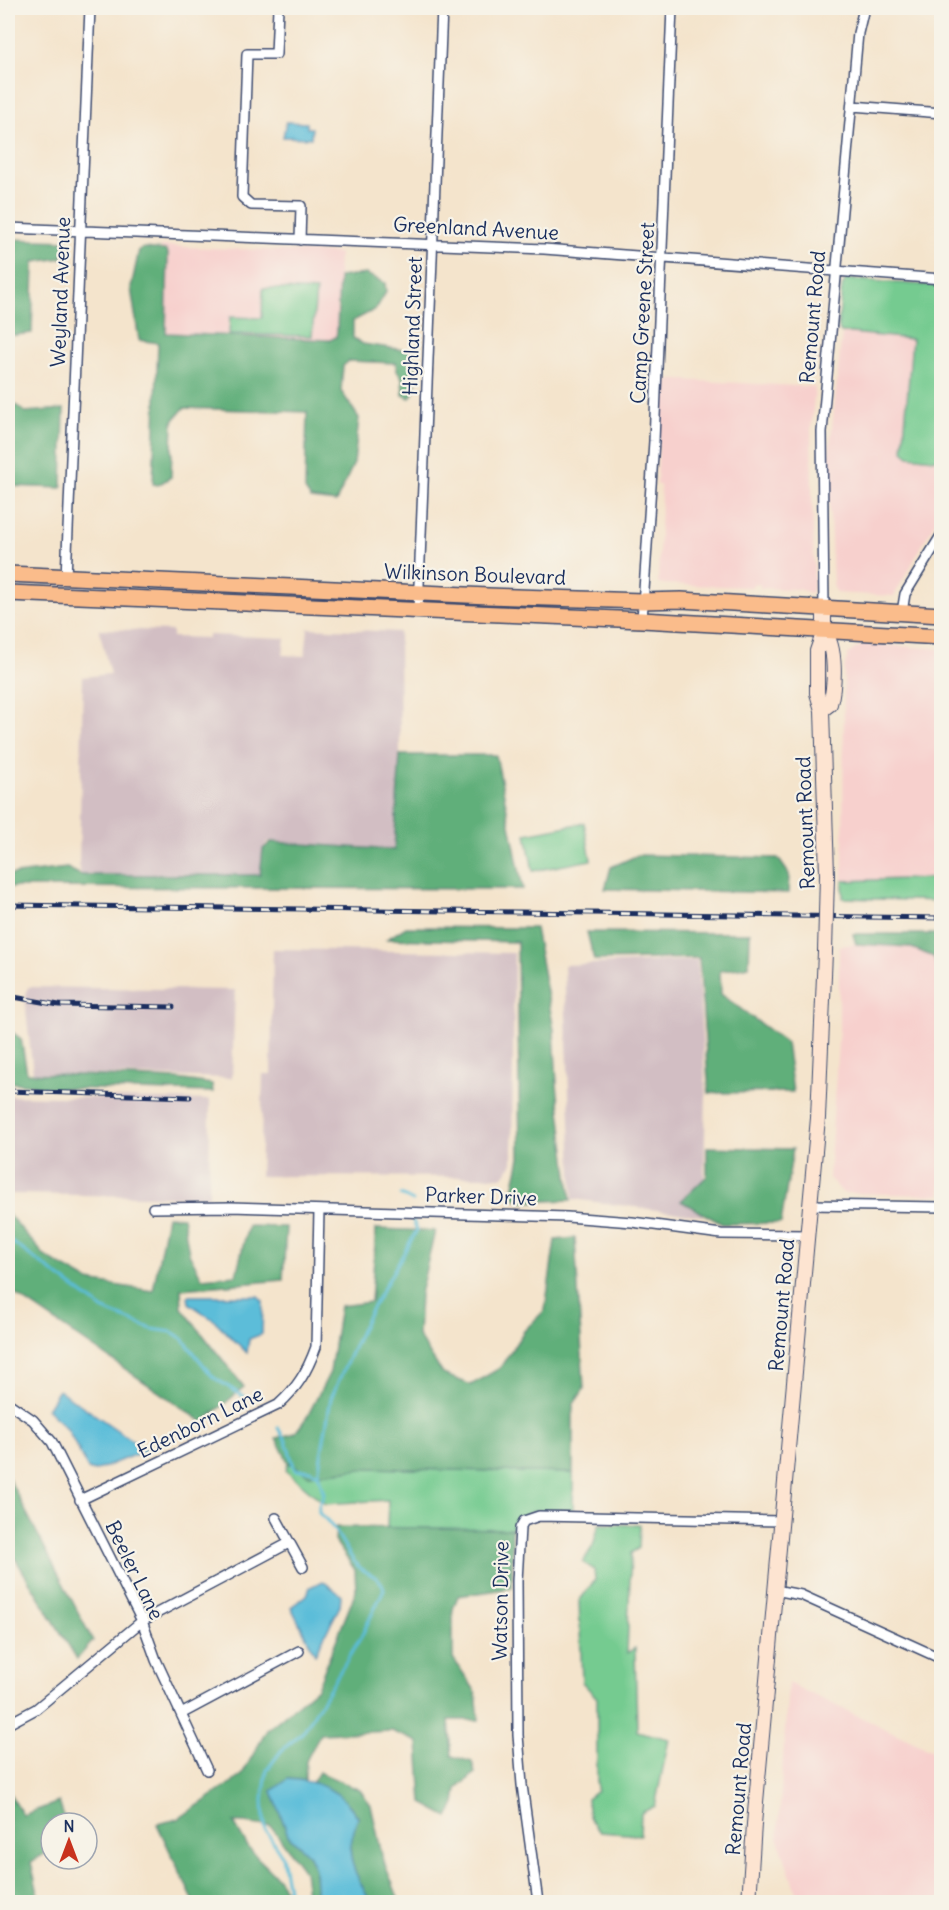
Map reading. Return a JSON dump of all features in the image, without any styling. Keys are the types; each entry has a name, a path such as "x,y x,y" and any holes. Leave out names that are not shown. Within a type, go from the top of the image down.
{"main road":[{"name":"Wilkinson Boulevard","path":"8,574 418,593 643,601 681,600 942,615"},
{"path":"8,587 63,584 66,577"},
{"path":"67,596 82,587 108,588 170,582"},
{"name":"Wilkinson Boulevard","path":"8,593 642,620 942,637"},
{"name":"Remount Road","path":"749,1902 819,1092 827,875 822,710 817,693 817,651 824,631 824,608"}],"street":[{"name":"Weyland Avenue","path":"66,577 90,8"},
{"path":"278,8 276,54 247,54 242,197 251,205 301,206 300,240"},
{"name":"Highland Street","path":"418,610 442,8"},
{"name":"Camp Greene Street","path":"642,620 663,256 672,8"},
{"name":"Remount Road","path":"824,608 822,432 858,33 864,8"},
{"path":"852,106 942,113"},
{"name":"Greenland Avenue","path":"8,228 433,244 663,256 942,279"},
{"path":"902,612 905,594 942,534"},
{"path":"810,1205 942,1207"},
{"name":"Parker Drive","path":"153,1208 567,1216 721,1234 807,1235"},
{"name":"Edenborn Lane","path":"80,1500 278,1405 295,1390 308,1369 316,1347 319,1210"},
{"name":"Beeler Lane","path":"8,1403 33,1420 52,1442 142,1621 156,1660 207,1770"},
{"name":"Watson Drive","path":"538,1902 522,1785 518,1735 517,1581 520,1527 524,1521 538,1516 781,1521"},
{"path":"276,1518 303,1567"},
{"path":"8,1724 36,1709 142,1621 289,1543"},
{"path":"775,1590 801,1595 942,1659"},
{"path":"181,1714 299,1651"}],"shaded area":[{"path":"161,246 339,253 337,344 158,337"},
{"path":"842,332 912,338 903,451 909,456 941,460 941,511 894,596 836,593 833,584 828,467"},
{"path":"661,379 815,387 811,430 814,580 811,593 798,589 760,588 760,584 753,584 752,587 660,584 658,582 661,503 660,485 657,485"},
{"path":"308,628 399,632 400,755 395,850 268,841 263,849 261,875 81,875 79,864 83,677 110,674 99,629 172,631 172,637 208,638 208,635 285,638 283,655 305,656"},
{"path":"863,644 941,649 941,874 937,878 843,881 844,670 848,654"},
{"path":"856,944 909,947 934,957 940,978 941,995 941,1195 843,1193 829,1178 839,1028 839,946"},
{"path":"273,949 514,953 512,1165 502,1177 260,1176 263,1074 271,1074"},
{"path":"697,960 706,1095 703,1216 573,1199 564,965"},
{"path":"28,987 235,990 232,1078 33,1073 25,1001"},
{"path":"8,1096 210,1100 209,1197 8,1194"},
{"path":"788,1683 941,1755 941,1899 925,1902 799,1902 778,1837"}],"green space":[{"path":"8,239 66,241 62,258 34,262 32,333 8,336"},
{"path":"144,248 165,250 168,253 166,333 330,340 336,337 337,331 339,277 366,274 385,283 386,292 376,309 353,321 353,338 363,344 411,351 416,368 415,388 410,398 403,395 402,378 397,371 396,363 349,361 343,366 341,391 359,418 354,463 336,502 311,499 305,490 307,412 184,408 173,421 171,477 158,485 153,484 158,343 139,340 131,288 139,250"},
{"path":"846,279 941,286 941,460 909,456 903,451 912,339 841,332 838,327 842,287"},
{"path":"263,288 316,291 312,336 229,334 230,317 262,318"},
{"path":"8,399 25,412 64,409 62,488 8,486"},
{"path":"400,755 496,755 523,889 8,887 8,875 67,868 81,875 260,875 263,849 271,842 394,850"},
{"path":"584,823 591,860 533,871 526,834"},
{"path":"638,855 778,858 789,874 788,893 605,889 611,867"},
{"path":"941,874 941,901 843,898 843,881 937,878"},
{"path":"406,927 535,928 554,1030 557,1085 571,1200 520,1202 512,1194 520,1158 517,942 387,939"},
{"path":"587,932 750,933 749,966 720,971 721,994 786,1043 793,1092 709,1093 699,958 594,960"},
{"path":"853,934 941,934 941,995 940,978 934,957 909,947 856,944"},
{"path":"8,1029 21,1039 27,1073 177,1079 212,1084 213,1092 54,1088 8,1082"},
{"path":"707,1147 793,1149 781,1223 722,1224 681,1201 707,1176"},
{"path":"8,1214 46,1257 88,1281 153,1291 167,1216 183,1217 189,1253 202,1278 236,1275 248,1226 286,1227 283,1280 181,1289 182,1308 244,1387 203,1422 8,1289"},
{"path":"376,1229 435,1231 420,1294 418,1336 443,1374 471,1385 500,1368 524,1331 545,1310 555,1240 575,1238 584,1389 573,1405 573,1473 370,1468 309,1475 288,1462 276,1438 295,1433 307,1417 330,1372 340,1306 371,1302"},
{"path":"288,1462 310,1475 370,1468 573,1473 573,1510 546,1509 531,1512 524,1515 512,1529 387,1528 388,1500 325,1504 286,1471"},
{"path":"8,1477 93,1641 77,1659 8,1547 8,1540 17,1531 8,1508"},
{"path":"599,1524 640,1525 639,1548 631,1553 627,1653 635,1648 637,1731 669,1739 655,1806 641,1813 640,1835 600,1832 589,1818 587,1799 597,1791 597,1698 582,1682 579,1601 595,1580 594,1570 583,1562 593,1546"},
{"path":"336,1527 512,1529 512,1588 458,1596 453,1609 453,1658 476,1692 479,1720 449,1720 452,1756 472,1762 475,1773 457,1789 455,1804 448,1817 422,1803 418,1742 392,1731 320,1734 306,1761 305,1780 288,1779 272,1791 288,1835 308,1854 315,1869 317,1902 308,1902 304,1871 271,1826 234,1823 254,1855 283,1886 287,1902 194,1902 157,1824 178,1819 241,1776 267,1730 317,1688 356,1591 355,1570 335,1541"},
{"path":"319,1772 360,1790 371,1805 383,1860 400,1902 370,1902 354,1869 350,1852 358,1817 339,1795 312,1783"},
{"path":"8,1791 23,1815 59,1802 62,1811 39,1811 39,1857 31,1862 40,1902 8,1902"}],"water":[{"path":"286,122 307,123 307,128 312,128 311,138 283,137"},
{"path":"188,1296 258,1296 263,1301 262,1334 249,1339 247,1353 215,1321 189,1303"},
{"path":"59,1390 146,1450 95,1471 88,1469 68,1430 47,1409"},
{"path":"323,1581 341,1595 340,1606 315,1654 291,1607 307,1595 310,1587"},
{"path":"288,1779 310,1782 329,1789 352,1808 358,1818 350,1853 354,1870 370,1902 317,1902 315,1869 308,1854 288,1835 272,1791"}],"waterway":[{"path":"401,1195 413,1201"},
{"path":"290,1902 282,1856 266,1831 263,1799 267,1770 281,1751 303,1732 361,1637 384,1589 376,1578 356,1564 335,1531 319,1513 324,1494 318,1474 331,1398 367,1317 417,1230 413,1221"},
{"path":"8,1239 104,1310 152,1329 172,1332 183,1339 213,1377 246,1398"},
{"path":"278,1428 286,1441 295,1470 310,1470 318,1474"}],"railway":[{"path":"8,905 942,918"},
{"path":"8,996 59,1005 173,1007"},
{"path":"8,1091 190,1097"}]}
